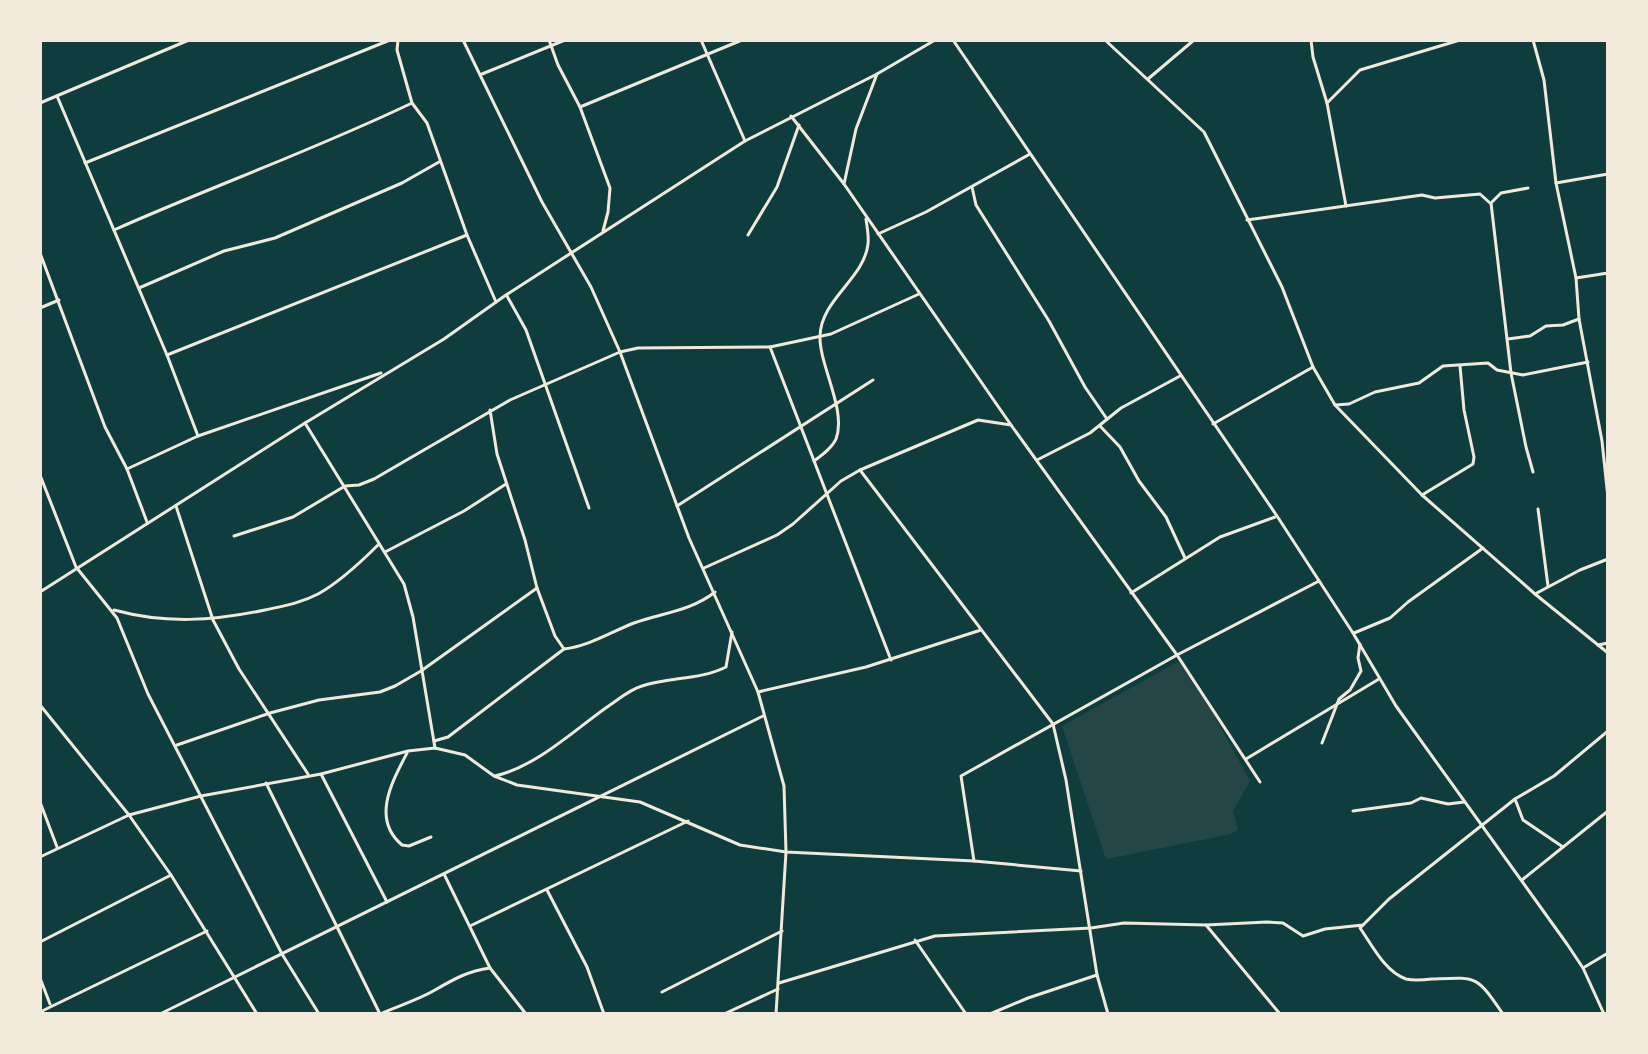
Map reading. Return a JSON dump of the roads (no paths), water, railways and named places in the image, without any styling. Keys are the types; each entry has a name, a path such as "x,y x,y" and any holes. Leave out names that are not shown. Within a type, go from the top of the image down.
{"street":[{"path":"85,163 390,40"},
{"path":"398,40 397,50 412,103 427,123 467,235 496,302"},
{"path":"463,40 620,352 677,506 758,692 784,786 786,852 776,1014"},
{"path":"549,40 580,107 610,188 603,231"},
{"path":"482,74 565,40"},
{"path":"701,40 745,141"},
{"path":"580,107 742,40"},
{"path":"40,592 389,370 444,339 603,231 745,141 877,74 935,40"},
{"path":"953,40 1277,516 1360,644 1379,679 1583,968 1604,1014"},
{"path":"1105,40 1204,132 1282,287 1313,367 1335,405 1422,495 1608,653"},
{"path":"1148,79 1194,40"},
{"path":"1311,40 1327,103 1346,206"},
{"path":"1327,103 1360,70 1460,40"},
{"path":"1533,40 1544,80 1556,183 1576,278 1579,319 1602,441 1608,498"},
{"path":"40,103 186,41"},
{"path":"844,184 856,129 877,74"},
{"path":"57,96 198,436"},
{"path":"114,230 217,185 343,136 412,103"},
{"path":"791,116 844,184 1011,425 1177,655 1260,782"},
{"path":"748,235 777,187 799,125"},
{"path":"877,234 1030,154"},
{"path":"139,288 224,251 275,238 402,183 439,162"},
{"path":"1556,183 1608,174"},
{"path":"972,187 976,205 1107,419"},
{"path":"1491,203 1501,193 1528,188"},
{"path":"1247,220 1422,195 1435,198 1480,194 1491,203 1511,373 1533,472"},
{"path":"814,461 836,441 838,423 819,337 825,315 862,262 868,245 865,216"},
{"path":"167,355 467,235"},
{"path":"40,253 105,427 127,469 147,522"},
{"path":"1576,278 1608,273"},
{"path":"234,536 293,517 345,486 374,479 490,410 620,352 638,348 770,347 819,337 919,294"},
{"path":"506,295 526,330 589,508"},
{"path":"40,308 60,300"},
{"path":"1508,339 1530,336 1546,326 1563,325 1579,319"},
{"path":"770,347 891,660"},
{"path":"1335,405 1349,404 1375,392 1419,383 1443,366 1488,363 1497,370 1523,375 1588,362"},
{"path":"1422,495 1473,464 1460,366"},
{"path":"1213,424 1313,367"},
{"path":"127,469 198,436 389,370"},
{"path":"1037,460 1100,426 1121,408 1180,376"},
{"path":"677,506 873,380"},
{"path":"490,410 497,454 537,588 555,636 564,649"},
{"path":"704,568 777,535 828,491 860,470 978,420 1011,425"},
{"path":"305,423 385,552 407,595 435,748"},
{"path":"1100,426 1120,447 1139,481 1166,517 1185,558"},
{"path":"1602,441 1608,441"},
{"path":"860,470 1053,724 1066,780 1097,975 1108,1014"},
{"path":"40,475 76,567 112,609 148,694 282,954 319,1014"},
{"path":"385,552 464,511 506,484"},
{"path":"176,506 213,620 239,669 308,775"},
{"path":"1538,509 1548,586"},
{"path":"1131,593 1241,527 1277,516"},
{"path":"112,609 138,616 213,620 298,603 320,593 379,544"},
{"path":"1353,633 1390,618 1483,548"},
{"path":"1535,594 1608,559"},
{"path":"974,861 961,776 1177,655 1319,581"},
{"path":"176,745 270,713 319,700 380,692 395,686 421,671 537,588"},
{"path":"434,741 448,737 564,649 576,648 633,624 698,604 715,592"},
{"path":"758,692 891,660 981,630"},
{"path":"494,776 536,758 612,703 642,686 726,667 732,632"},
{"path":"1598,645 1608,643"},
{"path":"1322,743 1335,706 1350,690 1361,671 1358,658 1360,644"},
{"path":"1246,759 1379,679"},
{"path":"40,705 129,815 171,875 257,1014"},
{"path":"160,1014 763,716"},
{"path":"1503,1014 1482,984 1467,977 1408,979 1396,973 1383,962 1360,928 1389,899 1515,799 1554,776 1608,731"},
{"path":"40,857 129,815 201,796 321,774 408,751 435,748 465,755 494,776 517,785 640,802 740,845 786,852 974,861 1081,871"},
{"path":"408,751 385,803 386,816 391,831 402,845 409,846 431,837"},
{"path":"321,774 387,902"},
{"path":"266,783 380,1014 458,976 490,968"},
{"path":"1353,811 1411,803 1421,798 1448,804 1464,802"},
{"path":"1515,799 1523,820 1563,847"},
{"path":"40,802 57,849"},
{"path":"1522,880 1608,811"},
{"path":"470,926 688,821"},
{"path":"444,874 490,968 526,1014"},
{"path":"40,942 171,875"},
{"path":"547,889 587,967 604,1014"},
{"path":"779,983 935,936 1091,928 1124,923 1283,923 1303,936 1325,929 1363,925"},
{"path":"1206,925 1280,1014"},
{"path":"40,1012 207,931"},
{"path":"662,992 782,931"},
{"path":"915,940 966,1014"},
{"path":"1583,968 1608,953"},
{"path":"990,1014 1097,975"},
{"path":"40,978 51,1006"},
{"path":"724,1014 778,989"}]}
